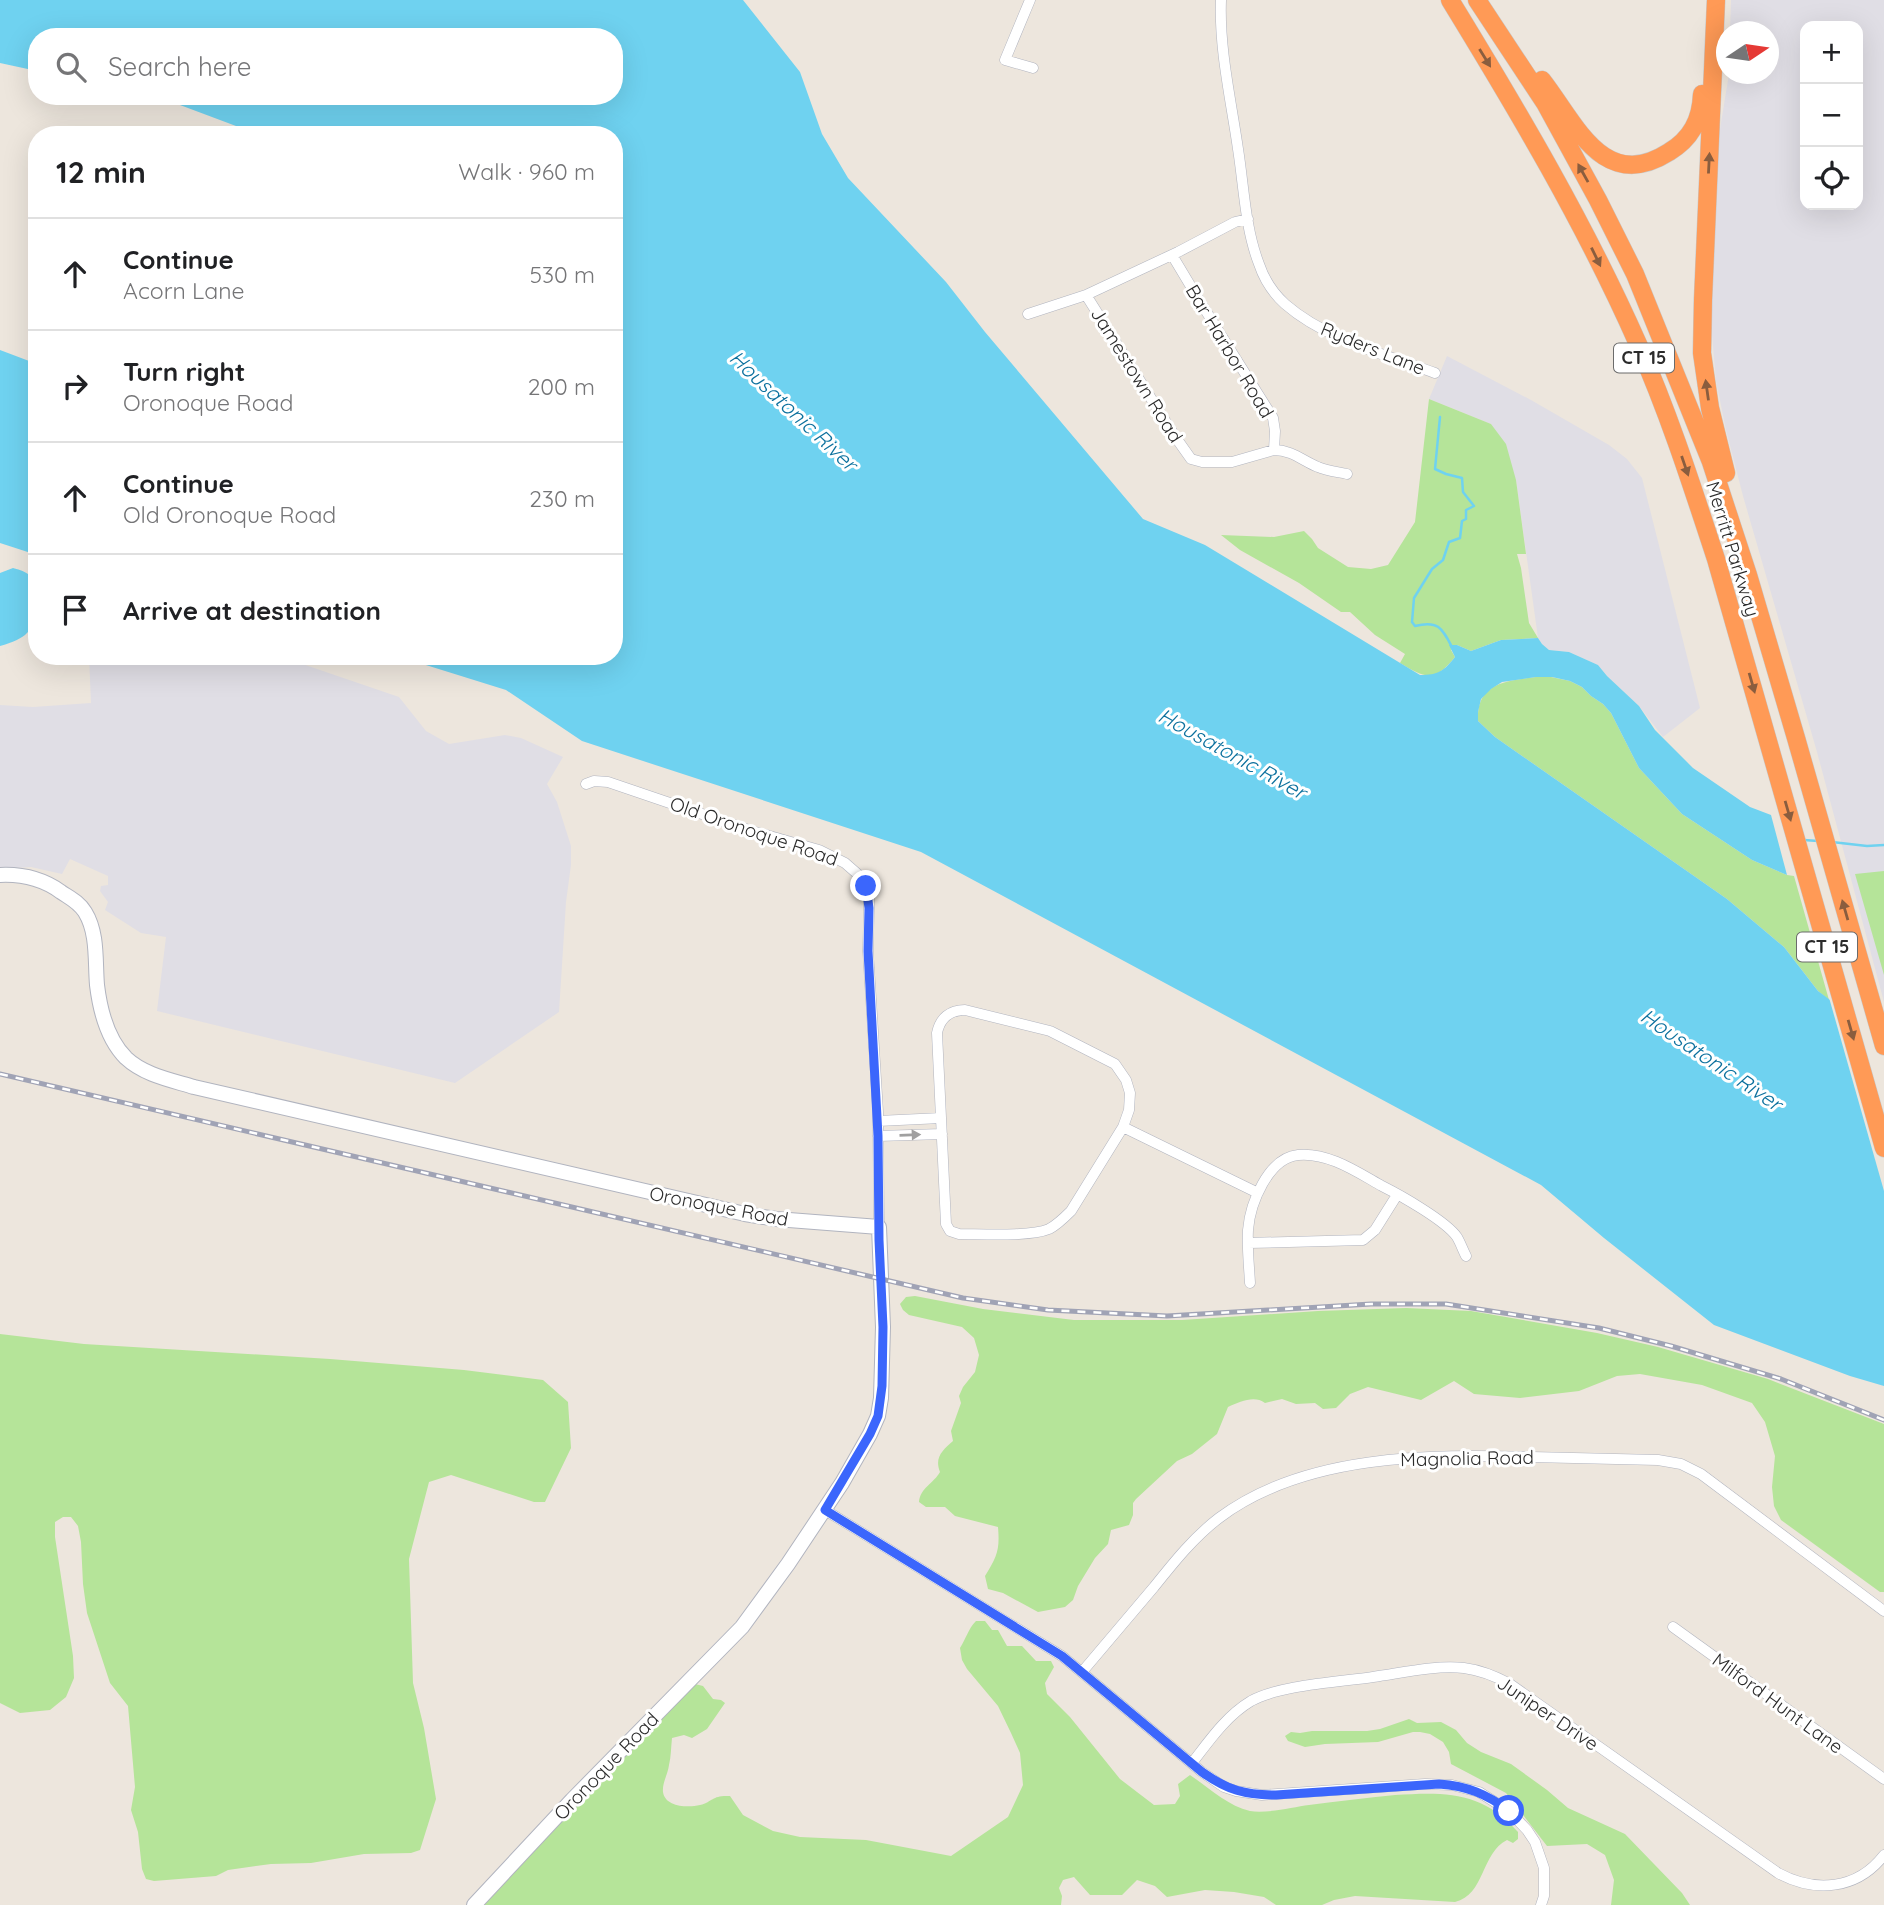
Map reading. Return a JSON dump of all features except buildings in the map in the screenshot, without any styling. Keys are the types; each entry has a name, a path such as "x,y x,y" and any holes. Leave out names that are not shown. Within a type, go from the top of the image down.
{"highway":[{"name":"Merritt Parkway","path":"1450,0 1517,110 1577,218 1638,344 1686,468 1716,559 1884,1147"},
{"name":"Merritt Parkway","path":"1478,0 1545,103 1598,200 1634,274 1711,462 1748,575 1884,1046"},
{"path":"1478,0 1549,88 1595,151 1609,159 1631,165 1664,156 1684,142 1698,119 1702,103 1705,0"},
{"path":"1716,0 1702,354 1718,445 1746,540 1748,575"}],"street":[{"path":"1030,0 1005,60 1033,68"},
{"name":"Ryders Lane","path":"1221,0 1223,41 1248,219 1259,267 1272,289 1299,315 1331,334 1435,373"},
{"path":"1028,314 1086,295 1235,222 1248,219"},
{"name":"Bar Harbor Road","path":"1172,255 1273,418 1274,450"},
{"name":"Jamestown Road","path":"1086,295 1191,459 1232,463 1274,450"},
{"path":"1274,450 1292,453 1320,468 1347,474"},
{"name":"Old Oronoque Road","path":"586,784 594,781 608,782 724,822 819,850 845,863 861,877 869,895 869,985 878,1121 879,1227"},
{"name":"Oronoque Road","path":"0,875 29,878 50,884 76,901 85,912 91,926 97,986 106,1024 113,1042 138,1068 194,1087 745,1214 879,1227 883,1327 882,1386 878,1416 860,1454 758,1608 474,1905"},
{"path":"956,1010 965,1010 1050,1031 1115,1065 1123,1074 1130,1093 1129,1110 1123,1127 1071,1211 1048,1229 1032,1233 958,1234 948,1229 944,1217 938,1028 947,1015 956,1010"},
{"path":"878,1121 941,1118"},
{"path":"1123,1127 1258,1193"},
{"path":"878,1136 942,1134"},
{"path":"1250,1283 1248,1228 1258,1193 1279,1164 1297,1155 1322,1157 1337,1162 1397,1195 1451,1229 1466,1256"},
{"path":"1248,1244 1363,1240 1375,1230 1397,1195"},
{"name":"Magnolia Road","path":"1082,1672 1181,1554 1204,1530 1234,1507 1264,1491 1302,1478 1347,1466 1411,1457 1467,1455 1658,1460 1681,1464 1701,1474 1884,1611"},
{"path":"825,1510 1052,1649 1224,1787 1249,1794 1276,1795 1439,1784 1479,1792 1509,1811 1535,1842 1544,1868 1541,1905"},
{"name":"Milford Hunt Lane","path":"1673,1627 1884,1779"},
{"name":"Juniper Drive","path":"1192,1763 1227,1721 1261,1696 1289,1689 1424,1670 1464,1668 1486,1673 1510,1684 1790,1880 1812,1886 1836,1885 1871,1869 1884,1855"}],"shaded area":[{"path":"1731,0 1884,0 1884,1002 1817,752 1743,496 1716,381 1711,323 1719,135 1727,84 1779,84 1779,21 1730,21"},
{"path":"1447,356 1609,445 1627,459 1642,478 1700,708 1663,737 1639,706 1598,665 1569,652 1549,650 1538,638 1516,480 1491,424 1429,399"},
{"path":"89,665 305,665 399,697 426,731 449,744 505,735 521,738 563,757 547,784 557,802 571,846 559,1012 455,1083 157,1011 166,937 141,933 105,910 108,902 100,891 101,886 108,885 108,876 70,859 62,874 31,867 0,869 0,705 33,707 91,703"}],"green space":[{"path":"1429,399 1491,424 1506,444 1516,480 1526,554 1517,554 1529,623 1538,638 1501,640 1471,651 1457,645 1451,650 1455,657 1442,671 1424,675 1400,663 1405,654 1375,635 1350,612 1341,612 1299,583 1240,550 1221,535 1274,537 1304,531 1318,548 1348,567 1371,569 1388,565 1415,522"},
{"path":"1536,677 1570,681 1582,687 1611,713 1639,768 1682,814 1752,860 1794,876 1829,1000 1818,991 1784,947 1727,899 1495,737 1478,721 1482,699 1488,691 1514,680"},
{"path":"1884,871 1884,975 1855,874"},
{"path":"915,1296 983,1309 1074,1320 1182,1320 1406,1308 1471,1311 1597,1333 1658,1347 1768,1379 1884,1424 1884,1592 1880,1592 1781,1520 1774,1506 1772,1487 1775,1456 1765,1422 1752,1403 1702,1385 1640,1374 1617,1376 1579,1391 1520,1398 1474,1394 1454,1381 1421,1400 1368,1387 1350,1394 1336,1408 1323,1409 1315,1403 1296,1404 1282,1399 1265,1403 1252,1399 1237,1403 1228,1407 1217,1434 1192,1454 1177,1461 1136,1499 1129,1525 1111,1530 1108,1544 1095,1558 1073,1600 1065,1607 1038,1612 1003,1593 988,1589 985,1576 997,1553 998,1527 955,1516 945,1507 926,1507 919,1502 922,1493 940,1472 940,1454 953,1441 951,1431 961,1403 959,1396 975,1372 979,1355 974,1338 962,1327 909,1315 903,1310 900,1304 906,1297"},
{"path":"0,1334 84,1344 464,1370 543,1380 568,1402 571,1448 545,1502 534,1502 451,1475 429,1482 409,1559 413,1683 436,1799 420,1850 411,1853 364,1854 311,1863 271,1864 228,1870 216,1876 154,1881 146,1879 142,1869 138,1832 131,1810 135,1787 128,1706 110,1683 87,1613 81,1542 78,1526 71,1517 63,1517 55,1522 55,1537 74,1678 66,1697 50,1710 20,1713 0,1703"},
{"path":"976,1621 985,1621 992,1630 998,1630 1007,1646 1022,1646 1036,1661 1051,1661 1054,1667 1045,1683 1047,1694 1070,1717 1120,1779 1154,1805 1175,1804 1180,1796 1178,1784 1190,1775 1234,1805 1256,1812 1395,1795 1446,1795 1476,1801 1491,1808 1518,1832 1518,1839 1513,1843 1507,1840 1499,1846 1472,1891 1455,1902 1355,1896 1322,1905 1276,1905 1264,1897 1234,1892 1205,1890 1167,1897 1155,1886 1137,1880 1122,1895 1090,1895 1074,1877 1063,1880 1059,1888 1061,1905 483,1905 529,1853 695,1684 703,1686 713,1699 725,1703 707,1729 692,1738 684,1735 672,1738 670,1762 663,1789 668,1801 678,1805 695,1806 716,1797 730,1796 743,1815 773,1831 800,1837 866,1840 951,1856 1008,1817 1023,1785 1020,1753 998,1706 962,1660 960,1648"},
{"path":"1409,1719 1417,1723 1441,1722 1456,1730 1467,1743 1481,1752 1511,1764 1568,1808 1625,1834 1682,1893 1690,1905 1611,1905 1614,1880 1605,1855 1587,1844 1547,1846 1506,1793 1451,1764 1449,1752 1443,1742 1430,1734 1413,1732 1378,1742 1305,1747 1288,1741 1285,1736 1291,1732 1367,1731"}],"water":[{"name":"Housatonic River","path":"0,0 743,0 800,72 822,134 848,178 946,282 1143,519 1205,545 1420,675 1436,673 1447,666 1455,657 1449,645 1457,645 1471,651 1501,640 1538,638 1549,650 1569,652 1598,665 1639,706 1655,730 1693,768 1750,807 1771,815 1787,875 1752,860 1682,814 1639,768 1611,713 1582,687 1552,677 1536,677 1502,682 1481,699 1478,721 1495,737 1727,899 1784,947 1818,991 1884,1040 1884,1386 1714,1325 1541,1185 921,852 582,741 506,690 426,665 623,665 623,126 236,126 180,105 623,105 623,28 28,28 28,69 0,63"},
{"path":"0,350 28,361 28,552 0,543"},
{"path":"13,568 28,575 28,632 0,646 0,573"}],"pier":[{"path":"1828,994 1884,1036 1884,1191"}],"waterway":[{"path":"1440,417 1435,469 1462,478 1463,492 1474,506 1466,510 1460,538 1449,542 1443,560 1432,569 1414,598 1412,622 1415,626 1429,624 1438,627 1452,647"},
{"path":"1804,840 1818,841"},
{"path":"1832,842 1884,845"}],"railway":[{"path":"0,1074 963,1298 1048,1310 1167,1316 1371,1304 1446,1304 1599,1328 1671,1346 1781,1379 1884,1420"}],"route":[{"path":"866,886 869,895 870,1009 878,1112 882,1386 878,1416 870,1434 825,1510 1062,1656 1202,1772 1224,1787 1249,1794 1276,1795 1425,1784 1452,1785 1479,1792 1509,1811"}]}
